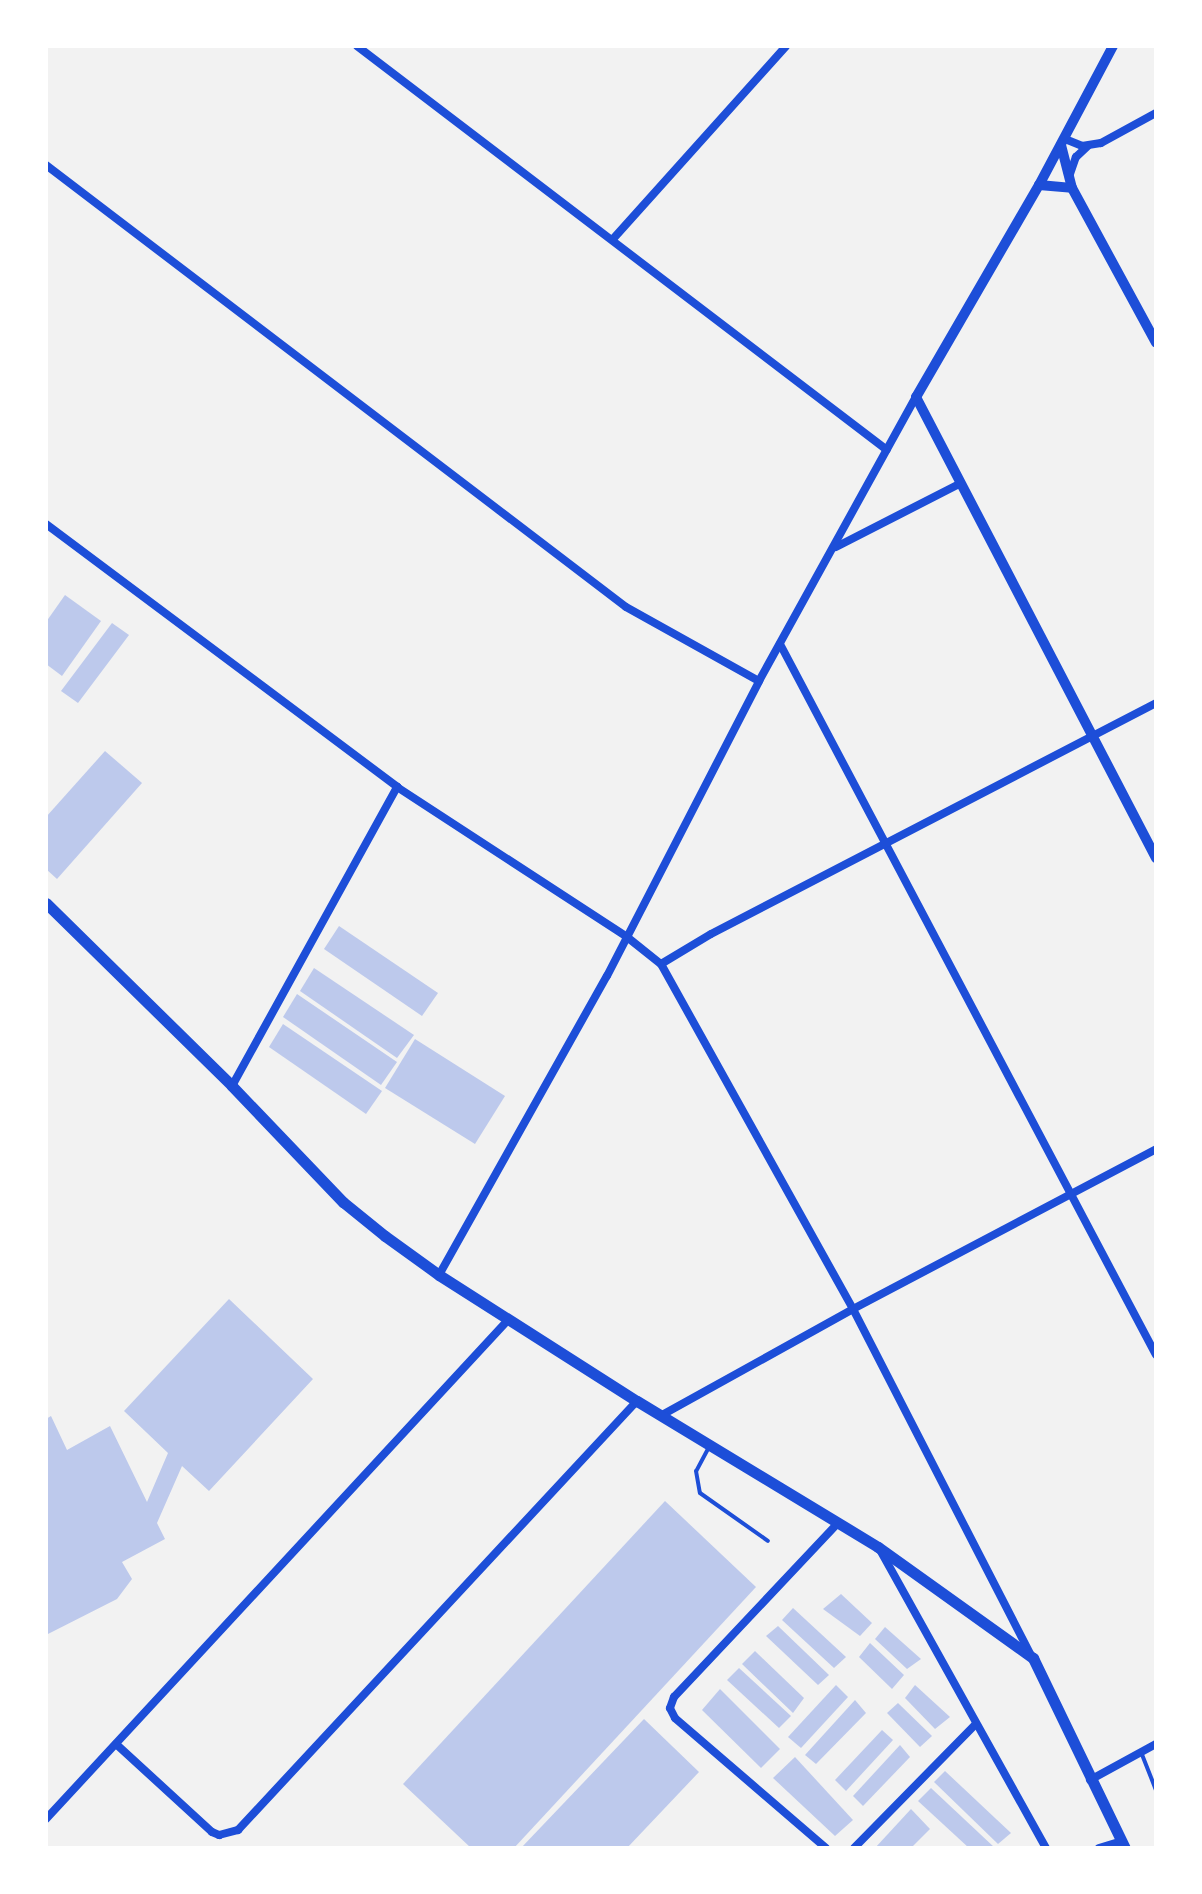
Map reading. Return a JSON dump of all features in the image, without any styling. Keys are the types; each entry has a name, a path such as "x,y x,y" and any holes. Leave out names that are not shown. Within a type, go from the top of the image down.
{"main road":[{"path":"46,903 232,1086 343,1202 439,1275 637,1401 878,1547 1033,1658 1123,1844"}],"street":[{"path":"357,46 887,450"},
{"path":"613,239 786,46"},
{"path":"439,1275 627,937 759,681 836,547 916,397 1063,142 1113,46"},
{"path":"1071,185 1073,162 1089,145 1156,113"},
{"path":"1063,142 1089,145"},
{"path":"1063,142 1071,185 1156,343"},
{"path":"46,165 626,607 759,681"},
{"path":"1039,185 1071,185"},
{"path":"916,397 1156,858"},
{"path":"836,547 961,483"},
{"path":"46,524 397,787 627,937 661,964 853,1309 1033,1658"},
{"path":"780,644 1156,1355"},
{"path":"661,964 1156,703"},
{"path":"232,1086 397,787"},
{"path":"662,1415 853,1309 1156,1149"},
{"path":"46,1819 509,1319"},
{"path":"116,1744 212,1832 219,1835 238,1830 637,1401"},
{"path":"826,1848 675,1718 670,1708 674,1697 837,1524"},
{"path":"878,1547 974,1726 1046,1848"},
{"path":"854,1848 974,1726"},
{"path":"1090,1780 1156,1744"},
{"path":"1099,1848 1123,1844"}],"lane":[{"path":"710,1445 696,1471 700,1493 768,1541"},
{"path":"1141,1752 1156,1790"}],"building":[{"path":"65,595 101,621 62,676 46,664 46,622"},
{"path":"112,623 129,635 78,703 61,691"},
{"path":"105,751 142,783 57,879 46,869 46,817"},
{"path":"339,926 438,993 422,1016 324,949"},
{"path":"314,968 414,1035 397,1058 300,991"},
{"path":"297,994 397,1062 381,1085 283,1017"},
{"path":"283,1024 382,1091 366,1114 269,1047"},
{"path":"415,1039 505,1096 475,1144 385,1088"},
{"path":"229,1299 313,1379 209,1491 182,1466 157,1523 165,1539 122,1562 132,1579 117,1599 46,1635 46,1419 51,1416 67,1450 110,1426 147,1502 168,1453 124,1411"},
{"path":"665,1501 756,1587 514,1848 471,1848 403,1784"},
{"path":"841,1594 872,1623 860,1636 823,1609"},
{"path":"793,1608 846,1657 834,1668 782,1620"},
{"path":"778,1626 829,1675 818,1685 766,1636"},
{"path":"885,1627 921,1659 907,1669 875,1639"},
{"path":"870,1643 904,1675 892,1689 859,1657"},
{"path":"755,1651 804,1698 793,1713 742,1664"},
{"path":"739,1668 791,1716 779,1728 727,1680"},
{"path":"836,1685 848,1697 801,1748 788,1737"},
{"path":"915,1685 950,1717 935,1729 905,1698"},
{"path":"720,1689 780,1749 761,1768 702,1710"},
{"path":"855,1700 866,1713 816,1764 805,1755"},
{"path":"898,1703 932,1736 920,1747 887,1713"},
{"path":"644,1719 699,1772 627,1848 521,1848"},
{"path":"882,1730 893,1740 846,1791 835,1780"},
{"path":"900,1745 910,1757 863,1806 853,1796"},
{"path":"795,1757 853,1820 835,1836 773,1778"},
{"path":"945,1771 1011,1833 998,1844 934,1782"},
{"path":"931,1788 995,1848 969,1848 918,1801"},
{"path":"911,1809 930,1829 911,1848 875,1848"}]}
